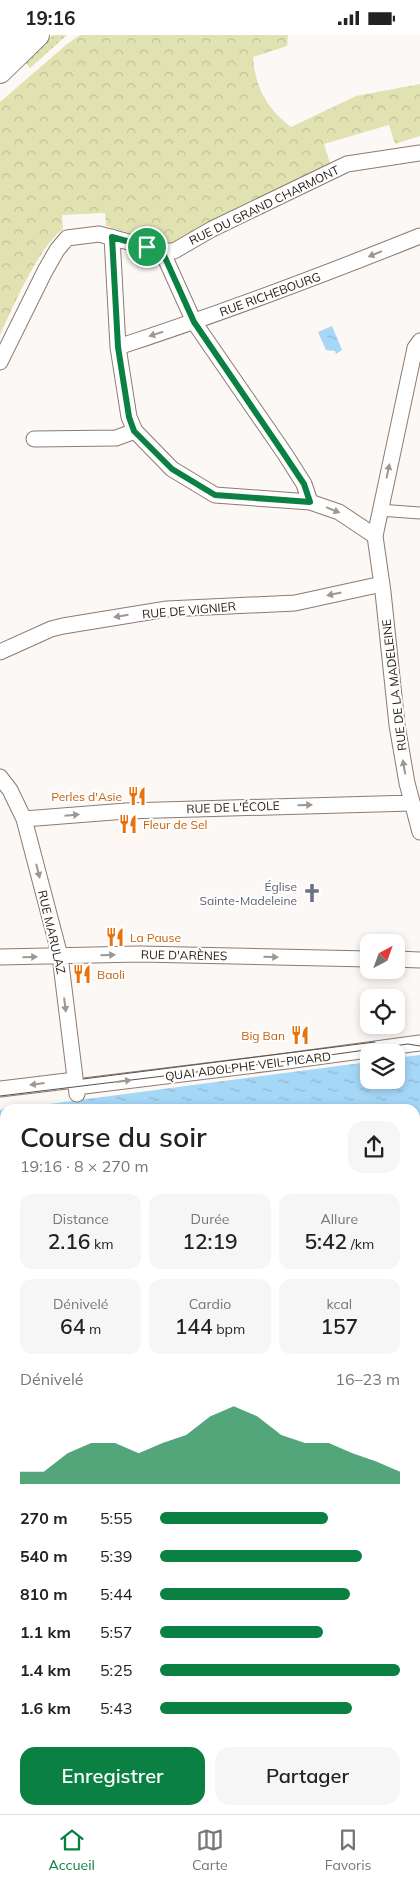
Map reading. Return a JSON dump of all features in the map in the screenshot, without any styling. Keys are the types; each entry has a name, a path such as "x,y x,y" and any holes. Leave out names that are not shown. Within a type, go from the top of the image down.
{"main road":[{"path":"0,50 15,35"},
{"path":"0,72 38,35"}],"street":[{"name":"RUE DU GRAND CHARMONT","path":"162,251 174,251 212,229 347,164 420,153"},
{"path":"0,362 30,299 57,250 67,238 99,234 162,251 194,322 304,484 310,502"},
{"name":"RUE RICHEBOURG","path":"118,347 308,281 420,236"},
{"path":"112,237 118,347 129,417 134,431 172,469 215,495 310,502 338,512 375,536"},
{"name":"RUE DE LA MADELEINE","path":"420,341 415,348 379,509 375,536 382,584 396,725 406,783 420,832"},
{"path":"34,439 116,438 134,431"},
{"path":"379,509 420,513"},
{"name":"RUE DE VIGNIER","path":"0,653 63,625 167,609 295,603 382,584"},
{"name":"RUE MARULAZ","path":"0,778 10,790 24,819 60,957 76,1087"},
{"name":"RUE DE L'ÉCOLE","path":"24,819 126,811 412,803"},
{"name":"RUE D'ARÈNES","path":"0,957 140,954 360,959"},
{"path":"405,959 420,960"},
{"name":"QUAI ADOLPHE VEIL PICARD","path":"0,1089 76,1087 420,1043"}],"green space":[{"path":"53,35 67,35 30,68 25,62"},
{"path":"80,35 288,35 287,46 253,57 257,79 264,97 282,120 291,127 356,96 420,84 420,136 395,144 389,125 324,144 330,163 171,246 106,226 105,213 62,215 63,229 45,249 36,263 19,293 0,335 0,102"}],"water":[{"path":"332,326 342,350 336,354 335,351 326,350 318,332"},
{"path":"420,1055 420,1104 49,1104 360,1063 360,1089 405,1089 405,1057"}],"tram line":[{"path":"83,1079 375,1042"},
{"path":"0,1096 287,1061 408,1044 420,1046"}],"place":[{"name":"Perles d'Asie","path":"137,796"},
{"name":"Fleur de Sel","path":"128,824"},
{"name":"Église Sainte-Madeleine","path":"312,893"},
{"name":"La Pause","path":"115,937"},
{"name":"Baoli","path":"82,974"},
{"name":"Big Ban","path":"300,1035"}],"route":[{"path":"112,237 147,247 162,251 194,322 239,385 304,484 310,502 215,495 172,469 134,431 129,417 118,347 112,237"}]}
